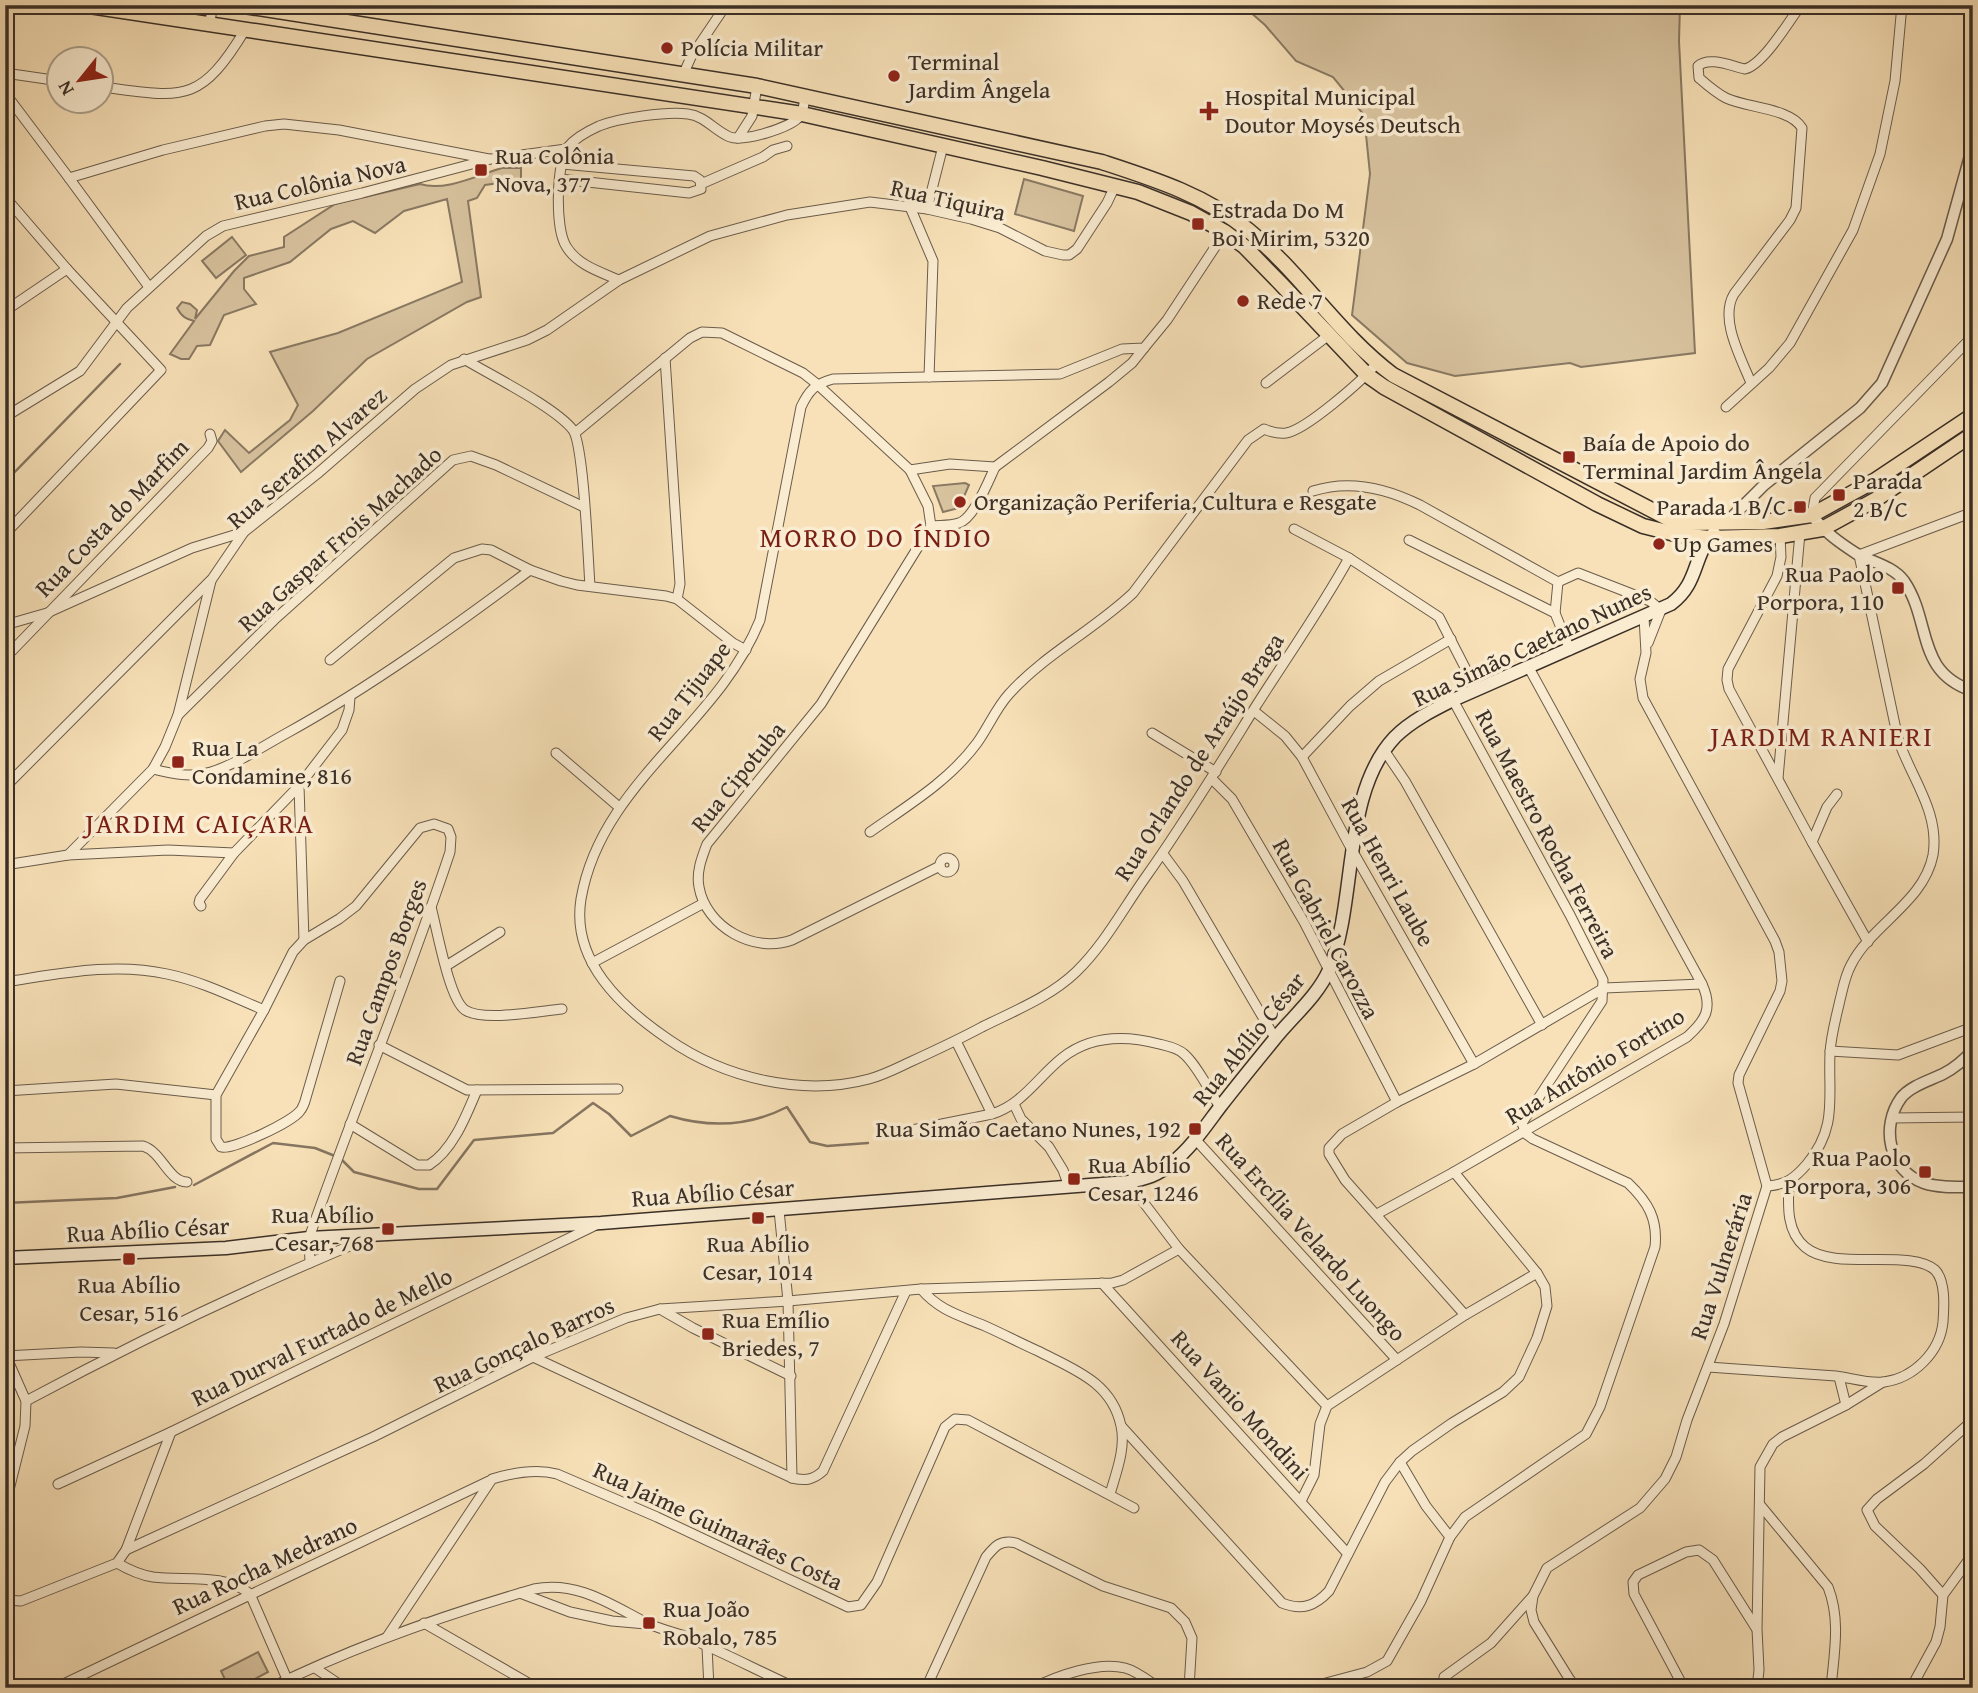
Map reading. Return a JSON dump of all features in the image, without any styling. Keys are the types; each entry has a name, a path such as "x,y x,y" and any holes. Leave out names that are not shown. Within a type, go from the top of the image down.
{"main road":[{"path":"83,5 802,114 1115,186 1163,201 1207,220 1225,232 1264,266 1367,374 1404,400 1607,509 1663,532 1709,538 1780,536 1822,529 1875,500 1973,434"},
{"path":"238,5 757,86 987,136 1154,178 1196,197 1233,219 1265,245 1377,363 1413,386 1671,520 1686,523 1766,522 1812,515 1874,481 1973,415"},
{"path":"985,155 979,150 979,143 987,136"},
{"path":"1089,180 1111,181 1117,176 1118,167"},
{"name":"Rua Simão Caetano Nunes","path":"1328,972 1343,919 1351,875 1352,850 1371,773 1384,750 1407,726 1453,700 1661,610 1680,597 1691,584 1709,538 1726,523"},
{"name":"Rua Abílio César","path":"5,1258 226,1248 309,1238 372,1237 601,1223 1128,1182 1161,1172 1196,1140 1275,1038 1312,996 1328,972"}],"street":[{"path":"209,26 213,5"},
{"path":"683,75 691,57 726,5"},
{"path":"1751,383 1735,341 1728,307 1734,293 1790,220 1796,208 1802,128 1786,115 1724,97 1699,78 1698,66 1702,62 1710,61 1750,68 1765,53 1801,5"},
{"path":"1726,407 1769,368 1790,343 1853,230 1880,154 1895,81 1902,5"},
{"path":"116,89 153,95 190,90 210,78 220,68 245,30"},
{"path":"5,74 46,79"},
{"path":"738,138 747,126 754,107 757,86"},
{"path":"5,93 149,287"},
{"path":"619,280 584,264 566,246 559,228 560,179 566,149 601,125 681,113 700,117 730,137 738,138 786,126 802,114 805,96"},
{"path":"69,178 163,150 284,124 339,130 491,159"},
{"path":"1726,523 1764,485 1860,408 1882,383 1947,239 1973,145"},
{"path":"701,184 773,150 788,146"},
{"path":"927,209 943,146"},
{"name":"Rua Colônia Nova","path":"5,417 79,371 117,321 149,287 205,236 223,226 396,185 491,159 566,149"},
{"path":"562,164 694,176 701,184"},
{"path":"560,179 690,193 699,191 701,184"},
{"name":"Rua Tiquira","path":"619,280 702,238 787,215 870,202 927,209 1000,228 1045,251 1069,255 1077,249 1107,204 1115,186"},
{"path":"5,197 9,209 161,370 5,534"},
{"path":"910,207 933,261 929,377"},
{"path":"575,433 690,338 702,332 722,332 803,373 910,470 928,506 931,526 959,523 966,519 976,504 995,467 1132,363 1167,320 1225,232"},
{"path":"5,312 67,269"},
{"name":"Rua Serafim Alvarez","path":"5,787 212,579 244,533 415,389 464,359 527,340 547,330 619,280"},
{"path":"1266,383 1329,335"},
{"path":"1973,337 1815,498 1812,515 1822,529 1858,555 1888,568 1905,583 1928,651 1938,669 1949,680 1973,691"},
{"path":"817,384 833,379 1060,374 1122,349 1144,348"},
{"path":"665,358 680,584 677,600"},
{"path":"464,359 552,412 575,433 579,449 590,586"},
{"path":"870,832 955,767 976,745 1007,695 1071,640 1112,612 1133,593 1253,436 1264,429 1281,434 1292,432 1346,394 1377,363"},
{"name":"Rua Tijuape","path":"817,384 807,394 801,407 760,620 746,650 713,699 619,807 590,859 581,902 580,927 592,962 612,992 649,1027 709,1063 757,1079 815,1084 865,1080 956,1041 1050,992"},
{"name":"Rua Costa do Marfim","path":"5,658 208,448 212,441 210,434"},
{"name":"Rua Gaspar Frois Machado","path":"178,715 274,620 453,460 471,456 584,507"},
{"path":"910,470 950,464 995,467"},
{"path":"1313,491 1347,485 1398,494 1558,582"},
{"path":"1858,555 1973,512"},
{"name":"Rua Cipotuba","path":"704,903 699,877 707,844 821,704 931,526"},
{"path":"1294,529 1349,558 1439,617 1476,689"},
{"path":"5,625 47,613 192,548 244,533"},
{"path":"1778,780 1800,533"},
{"path":"1780,536 1777,576 1728,669 1727,680 1738,709 1868,942"},
{"path":"1409,540 1555,613"},
{"path":"330,660 454,558 482,549 491,550 530,570 561,581 667,596 677,600 746,650"},
{"path":"1767,1186 1788,1182 1807,1165 1825,1137 1829,1119 1830,1051 1845,979 1851,963 1919,885 1930,866 1934,852 1932,821 1923,792 1898,740 1858,555"},
{"name":"Rua Orlando de Araújo Braga","path":"1050,992 1075,973 1097,948 1163,853 1349,558"},
{"path":"153,769 177,775 210,772 243,757 350,697 530,570"},
{"path":"1558,582 1578,573 1650,601 1661,610"},
{"path":"1777,576 1796,577"},
{"path":"68,855 153,769 178,715 212,579"},
{"path":"1558,582 1555,613 1570,650"},
{"name":"Rua Vulnerária","path":"1444,1677 1491,1643 1533,1595 1547,1568 1640,1508 1665,1479 1676,1457 1737,1286 1767,1186 1738,1083 1745,1061 1780,990 1782,981 1779,952 1643,698 1640,679 1646,648 1661,610"},
{"name":"Rua Vulnerária","path":"1644,617 1646,648"},
{"path":"1302,757 1350,706 1379,681 1451,639"},
{"name":"Rua Antônio Fortino","path":"1377,1214 1687,1037 1701,1025 1706,1015 1707,994 1702,984 1529,668"},
{"path":"201,906 200,899 234,853 299,786 342,730 350,697"},
{"name":"Rua Maestro Rocha Ferreira","path":"1453,700 1589,950 1601,973 1604,988 1602,1001 1529,1110 1522,1123 1524,1132"},
{"name":"Rua Henri Laube","path":"1254,711 1285,736 1302,757 1474,1064"},
{"name":"Rua Gabriel Carozza","path":"1152,733 1214,776 1232,799 1304,922 1397,1102"},
{"path":"1384,750 1405,781 1542,1025"},
{"path":"556,753 619,807"},
{"path":"299,786 304,940 293,951 264,1010 216,1095 216,1139 221,1147 226,1149 269,1130 300,1111 340,981"},
{"path":"1812,842 1827,807 1837,794"},
{"name":"Rua Campos Borges","path":"304,940 356,906 420,828 434,824 450,831 450,852 431,907 309,1238 310,1262"},
{"path":"5,865 68,855 168,850 234,853"},
{"path":"1163,853 1183,881 1275,1038"},
{"path":"592,962 704,903 724,926 740,937 755,943 783,943 940,866"},
{"path":"431,907 446,966 463,1009 471,1013 502,1014 562,1009"},
{"path":"446,966 500,932"},
{"path":"5,982 104,968 152,971 192,981 264,1010"},
{"path":"1465,1315 1345,1180 1329,1154 1329,1148 1342,1134 1397,1102 1474,1064 1604,988 1702,984"},
{"path":"1830,1051 1898,1055 1973,1027"},
{"path":"907,1131 992,1114 1014,1104 1062,1059 1081,1046 1119,1037 1175,1049 1184,1054 1220,1107"},
{"path":"956,1041 992,1114"},
{"path":"379,1045 463,1089 618,1089"},
{"path":"1973,1050 1954,1068 1905,1094 1892,1118 1889,1139 1892,1153 1909,1176 1925,1184 1973,1187"},
{"path":"5,1091 116,1084 216,1095"},
{"path":"350,1124 417,1165 429,1165 455,1136 477,1090"},
{"path":"1014,1104 1021,1119 1049,1147 1063,1170 1069,1187"},
{"path":"1892,1118 1973,1117"},
{"path":"1307,1688 1367,1672 1387,1661 1421,1601 1450,1537 1465,1517 1479,1505 1570,1447 1591,1428 1655,1247 1653,1216 1641,1195 1628,1183 1533,1139 1524,1132"},
{"name":"Rua Ercília Velardo Luongo","path":"1196,1140 1397,1360"},
{"path":"5,1148 143,1146 153,1151 178,1180 187,1182"},
{"path":"922,1289 937,1306 998,1331 1088,1377 1107,1394 1122,1427 1282,1603 1293,1608 1308,1607 1329,1591 1385,1482 1400,1462 1452,1423 1503,1392 1520,1377 1537,1338 1547,1306 1545,1287 1537,1273 1454,1172"},
{"path":"1128,1182 1179,1249 1327,1406"},
{"path":"1757,1688 1760,1467 1773,1444 1790,1432 1846,1405 1883,1382 1916,1368 1933,1351 1943,1323 1942,1284 1934,1269 1920,1263 1836,1258 1817,1254 1806,1248 1790,1222 1788,1182"},
{"path":"779,1210 792,1376 792,1478"},
{"name":"Rua Durval Furtado de Mello","path":"58,1484 601,1223"},
{"path":"26,1401 116,1354 310,1262 372,1237"},
{"name":"Rua Gonçalo Barros","path":"126,1550 373,1437 533,1357 604,1326 660,1309 922,1289 1102,1283 1123,1280 1179,1249"},
{"path":"1301,1500 1314,1475 1321,1418 1327,1406 1465,1315 1537,1273"},
{"name":"Rua Vanio Mondini","path":"1102,1283 1348,1554"},
{"path":"533,1357 792,1478 811,1480 823,1471 906,1291"},
{"path":"660,1309 685,1325 792,1376"},
{"path":"5,1506 25,1426 26,1401 5,1356 81,1352 116,1354"},
{"path":"1708,1367 1883,1382"},
{"path":"1839,1377 1846,1405"},
{"name":"Rua Jaime Guimarães Costa","path":"492,1479 517,1473 556,1474 657,1517 848,1607 861,1605 877,1583 945,1427 955,1419 968,1420 1110,1494"},
{"path":"1943,1595 1875,1526 1867,1510 1973,1420"},
{"path":"1122,1427 1121,1448 1110,1494 1134,1508"},
{"path":"5,1600 21,1601 117,1563 126,1550 171,1432"},
{"path":"1400,1462 1426,1506 1450,1537"},
{"path":"387,1637 492,1479"},
{"name":"Rua Rocha Medrano","path":"55,1688 492,1479"},
{"path":"1761,1506 1828,1587 1836,1619 1831,1688"},
{"path":"926,1688 986,1557 999,1543 1006,1541 1016,1543 1103,1586 1171,1608 1185,1622 1192,1638 1189,1688"},
{"path":"1684,1688 1632,1588 1633,1582 1643,1570 1686,1552 1699,1550 1713,1560 1757,1629"},
{"path":"1911,1688 1936,1642 1943,1595 1973,1554"},
{"path":"117,1563 154,1577 236,1585 250,1594 287,1679"},
{"path":"270,1688 424,1623 520,1593 552,1587 607,1600 651,1625 707,1647 796,1688"},
{"path":"520,1593 570,1612 612,1621 651,1625"},
{"path":"1533,1595 1531,1610 1534,1622 1573,1684 1558,1688"},
{"path":"424,1623 537,1688"},
{"path":"707,1647 709,1688"},
{"path":"1033,1688 1064,1675 1114,1667 1128,1668 1159,1688"},
{"path":"315,1668 345,1688"}],"shaded area":[{"path":"1242,5 1680,5 1679,41 1695,353 1581,367 1570,363 1455,376 1407,363 1352,315 1370,174 1364,115 1333,77 1296,61 1265,25"},
{"path":"502,168 521,168 521,180 485,185 477,198 468,201 481,297 467,302 367,359 313,411 241,472 218,441 225,430 249,453 290,420 298,405 270,352 338,333 462,282 447,199 404,211 375,233 353,221 331,229 290,262 244,278 244,289 256,304 224,315 210,345 197,346 189,359 170,354 194,321 184,317 177,308 182,302 197,310 195,319 249,256 284,247 284,237 335,204 420,184 451,184"},
{"path":"1024,179 1083,196 1074,231 1015,214"},
{"path":"232,237 246,255 216,278 202,261"},
{"path":"965,483 969,485 959,508 943,512 933,486"},
{"path":"258,1652 268,1672 238,1688 229,1688 221,1671"}],"waterway":[{"path":"5,482 120,364"},
{"path":"341,1159 354,1172 419,1189 437,1189 474,1140 553,1133 593,1103 609,1114 631,1136 670,1116 700,1122 730,1123 759,1118 787,1107 810,1142 827,1146 868,1143"},
{"path":"194,1185 273,1143 315,1148 335,1156"},
{"path":"5,1203 117,1198 175,1187"}],"place":[{"name":"Polícia Militar","path":"667,48"},
{"name":"Terminal Jardim Ângela","path":"894,76"},
{"name":"Hospital Municipal Doutor Moysés Deutsch","path":"1209,111"},
{"name":"Rua Colônia Nova, 377","path":"481,170"},
{"name":"Estrada Do M Boi Mirim, 5320","path":"1198,224"},
{"name":"Rede 7","path":"1243,301"},
{"name":"Baía de Apoio do Terminal Jardim Ângela","path":"1569,457"},
{"name":"Parada 2 B/C","path":"1839,495"},
{"name":"Organização Periferia, Cultura e Resgate","path":"960,502"},
{"name":"Parada 1 B/C","path":"1800,507"},
{"name":"Up Games","path":"1659,544"},
{"name":"Rua Paolo Porpora, 110","path":"1898,588"},
{"name":"Rua La Condamine, 816","path":"178,762"},
{"name":"Rua Simão Caetano Nunes, 192","path":"1195,1129"},
{"name":"Rua Paolo Porpora, 306","path":"1925,1172"},
{"name":"Rua Abílio Cesar, 1246","path":"1074,1179"},
{"name":"Rua Abílio Cesar, 1014","path":"758,1218"},
{"name":"Rua Abílio Cesar, 768","path":"388,1229"},
{"name":"Rua Abílio Cesar, 516","path":"129,1259"},
{"name":"Rua Emílio Briedes, 7","path":"708,1334"},
{"name":"Rua João Robalo, 785","path":"649,1623"}],"district":[{"name":"MORRO DO ÍNDIO","path":"876,537"},
{"name":"JARDIM RANIERI","path":"1822,736"},
{"name":"JARDIM CAIÇARA","path":"200,823"}]}
